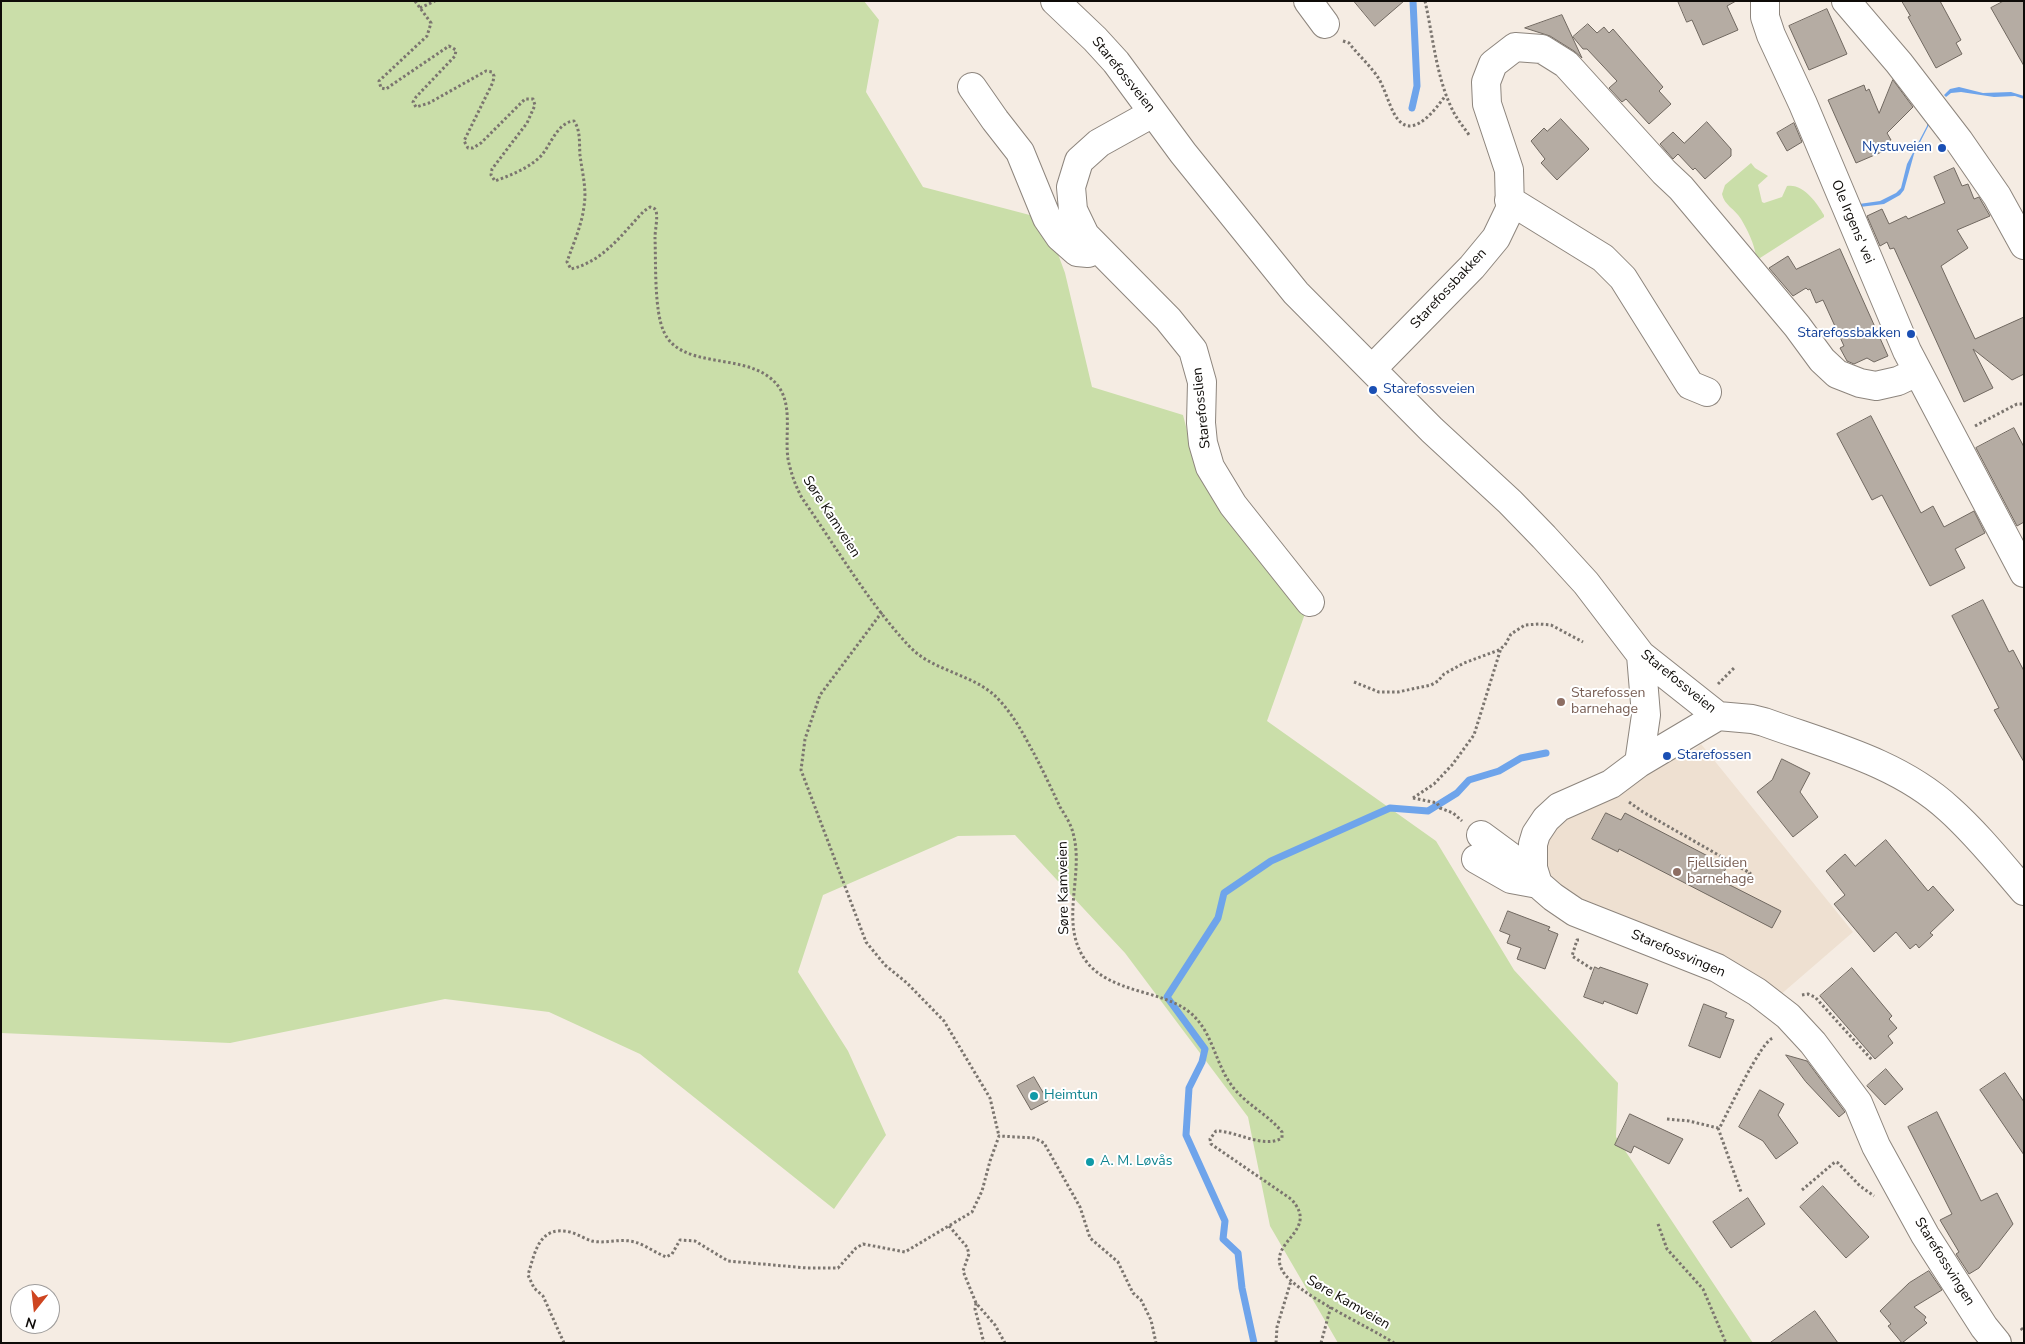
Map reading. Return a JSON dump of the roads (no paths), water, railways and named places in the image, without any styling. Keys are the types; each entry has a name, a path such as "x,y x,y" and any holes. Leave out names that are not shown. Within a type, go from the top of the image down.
{"street":[{"name":"Starefossveien","path":"1055,1 1116,62 1211,190 1278,272 1331,329 1544,537 1586,583 1641,655 1718,716 1764,722 1874,761 1915,783 1949,808 2024,891"},
{"path":"1308,1 1325,24"},
{"name":"Ole Irgens' vei","path":"1765,1 1765,17 1771,35 1803,104 1917,372 1954,438 2024,573"},
{"path":"1846,1 1899,63 1959,141 1998,196 2024,245"},
{"name":"Starefossbakken","path":"1372,369 1472,267 1496,238 1510,209 1510,170 1487,104 1486,82 1493,64 1515,47 1542,49 1566,64 1664,172 1681,188 1797,326 1822,360 1837,374 1860,384 1876,386 1898,381 1917,372"},
{"path":"972,87 981,102 1020,152 1047,218 1060,237 1077,252 1088,253 1098,250"},
{"name":"Starefosslien","path":"1153,113 1098,143 1080,161 1072,187 1073,210 1085,235 1168,319 1193,350 1202,382 1201,423 1203,443 1210,467 1233,505 1310,602"},
{"path":"1509,200 1603,258 1623,278 1690,385 1707,392"},
{"path":"1639,763 1646,715 1641,655"},
{"path":"1535,871 1533,844 1536,834 1546,819 1559,807 1607,786 1639,763 1718,716"},
{"path":"1478,847 1515,860 1535,871"},
{"name":"Starefossvingen","path":"1535,871 1553,898 1575,912 1717,968 1757,992 1788,1016 1813,1043 1858,1103 1876,1146 1925,1235 1984,1327 1997,1343"}],"water":[{"path":"1959,87 1983,93 2011,92 2024,96 2024,99 2015,96 1994,97 1961,92 1951,93 1946,97 1944,95 1950,89"},
{"path":"1927,117 1933,117 1914,154 1904,190 1900,195 1884,204 1860,207 1859,204 1880,201 1896,193 1901,188 1907,164 1927,126"}],"waterway":[{"name":"Starefossen","path":"1412,108 1417,86 1413,1"},
{"path":"1254,1343 1242,1288 1238,1253 1223,1239 1225,1221 1186,1135 1189,1088 1202,1062 1205,1049 1167,997 1218,918 1224,893 1271,861 1390,808 1428,811 1457,793 1469,780 1499,771 1521,758 1546,753"}],"place":[{"name":"Nystuveien","path":"1942,148"},
{"name":"Starefossbakken","path":"1911,334"},
{"name":"Starefossveien","path":"1373,390"},
{"name":"Starefossen barnehage","path":"1561,702"},
{"name":"Starefossen","path":"1667,756"},
{"name":"Fjellsiden barnehage","path":"1677,872"},
{"name":"Heimtun","path":"1034,1096"},
{"name":"A. M. Løvås","path":"1090,1162"}]}
